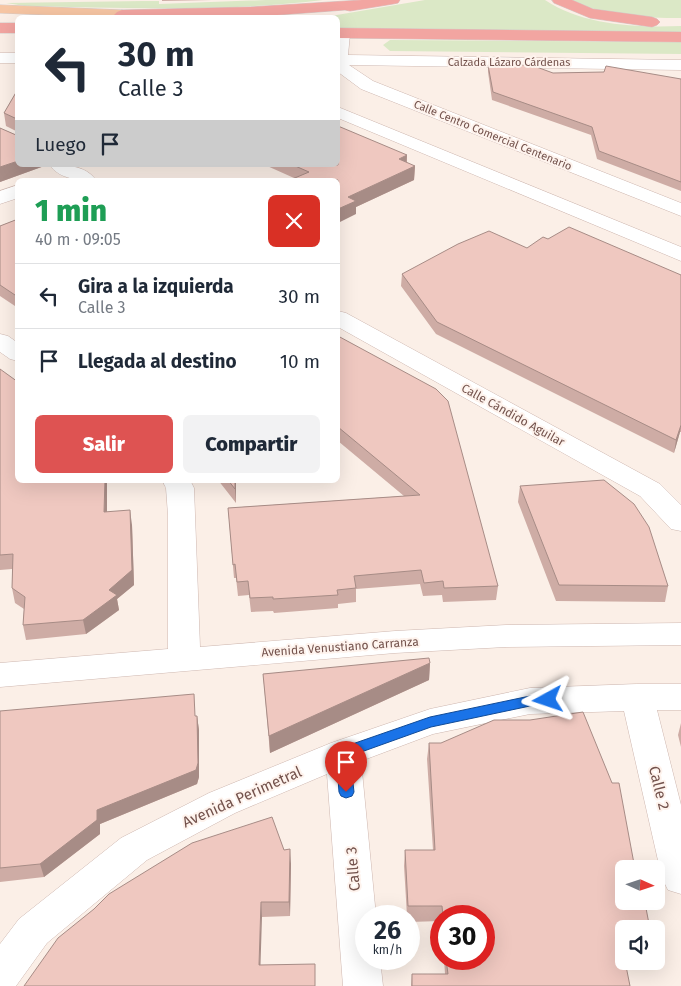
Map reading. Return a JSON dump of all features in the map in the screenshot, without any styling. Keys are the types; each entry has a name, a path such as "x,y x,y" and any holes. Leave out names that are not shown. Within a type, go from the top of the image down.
{"highway":[{"path":"291,15 393,0"},
{"path":"559,0 590,13 644,21 681,22"},
{"path":"122,14 250,12 368,4"},
{"path":"0,28 15,28"},
{"path":"340,33 681,38"}],"main road":[{"path":"0,9 122,14"},
{"path":"0,15 122,14"}],"street":[{"path":"0,58 15,58"},
{"name":"Calzada Lázaro Cárdenas","path":"340,60 681,64"},
{"name":"Calle Centro Comercial Centenario","path":"340,65 347,74 367,85 681,210"},
{"path":"340,113 681,255"},
{"path":"48,178 64,168 82,178"},
{"path":"0,198 15,192"},
{"name":"Calle Cándido Aguilar","path":"340,319 650,490 681,522"},
{"path":"0,341 15,352"},
{"path":"178,483 180,488 182,515 184,658"},
{"name":"Avenida Venustiano Carranza","path":"0,674 184,658 469,638 681,634"},
{"name":"Avenida Perimetral","path":"0,976 33,931 134,849 222,803 343,753 430,722 530,701 681,697"},
{"name":"Calle 2","path":"637,698 681,878"},
{"name":"Calle 3","path":"343,753 363,986"}],"green space":[{"path":"323,0 211,8 99,8 25,6 6,3 159,1 159,4"},
{"path":"425,0 545,0 576,15 593,20 628,25 681,26 681,33 340,28 340,15 337,15"},
{"path":"572,0 681,0 681,18 639,17 611,13 585,6"},
{"path":"390,40 681,42 681,54 390,51 383,45"}],"building":[{"path":"488,65 531,65 553,73 604,72 606,66 681,79 681,182 599,151 592,127 493,92"},
{"path":"15,94 15,118 4,113"},
{"path":"340,127 407,155 399,159 415,166 348,197 356,201 340,208 340,178 295,178 309,172 298,167 340,167"},
{"path":"0,128 15,135 15,162 0,167"},
{"path":"15,220 15,295 0,285 0,226"},
{"path":"569,227 681,275 681,425 676,440 437,322 402,274 458,244 489,231 527,248 543,237 548,239"},
{"path":"340,337 436,389 448,401 498,586 444,588 443,581 424,583 421,570 354,576 356,588 337,590 338,595 273,599 273,597 250,598 248,581 237,582 235,564 233,565 228,508 420,495 340,429"},
{"path":"0,369 15,380 15,483 105,483 104,512 130,510 132,570 109,590 117,595 83,620 23,625 25,597 12,588 13,554 0,555"},
{"path":"604,480 634,504 649,527 668,586 559,585 520,486"},
{"path":"429,658 430,663 269,736 263,674"},
{"path":"194,694 195,716 197,716 198,763 196,770 97,810 97,820 40,864 0,868 0,711"},
{"path":"583,712 612,783 619,783 633,860 615,860 615,910 646,910 648,920 615,920 615,970 627,970 630,986 412,986 412,974 448,974 447,970 495,970 495,905 408,905 405,850 435,850 429,743 441,743 494,720 530,720"},
{"path":"272,817 284,850 290,849 289,902 261,902 259,965 315,964 315,986 24,986 58,938 94,909 109,894 192,843"}],"route":[{"path":"346,792 343,753 430,722 530,701 548,700"}]}
